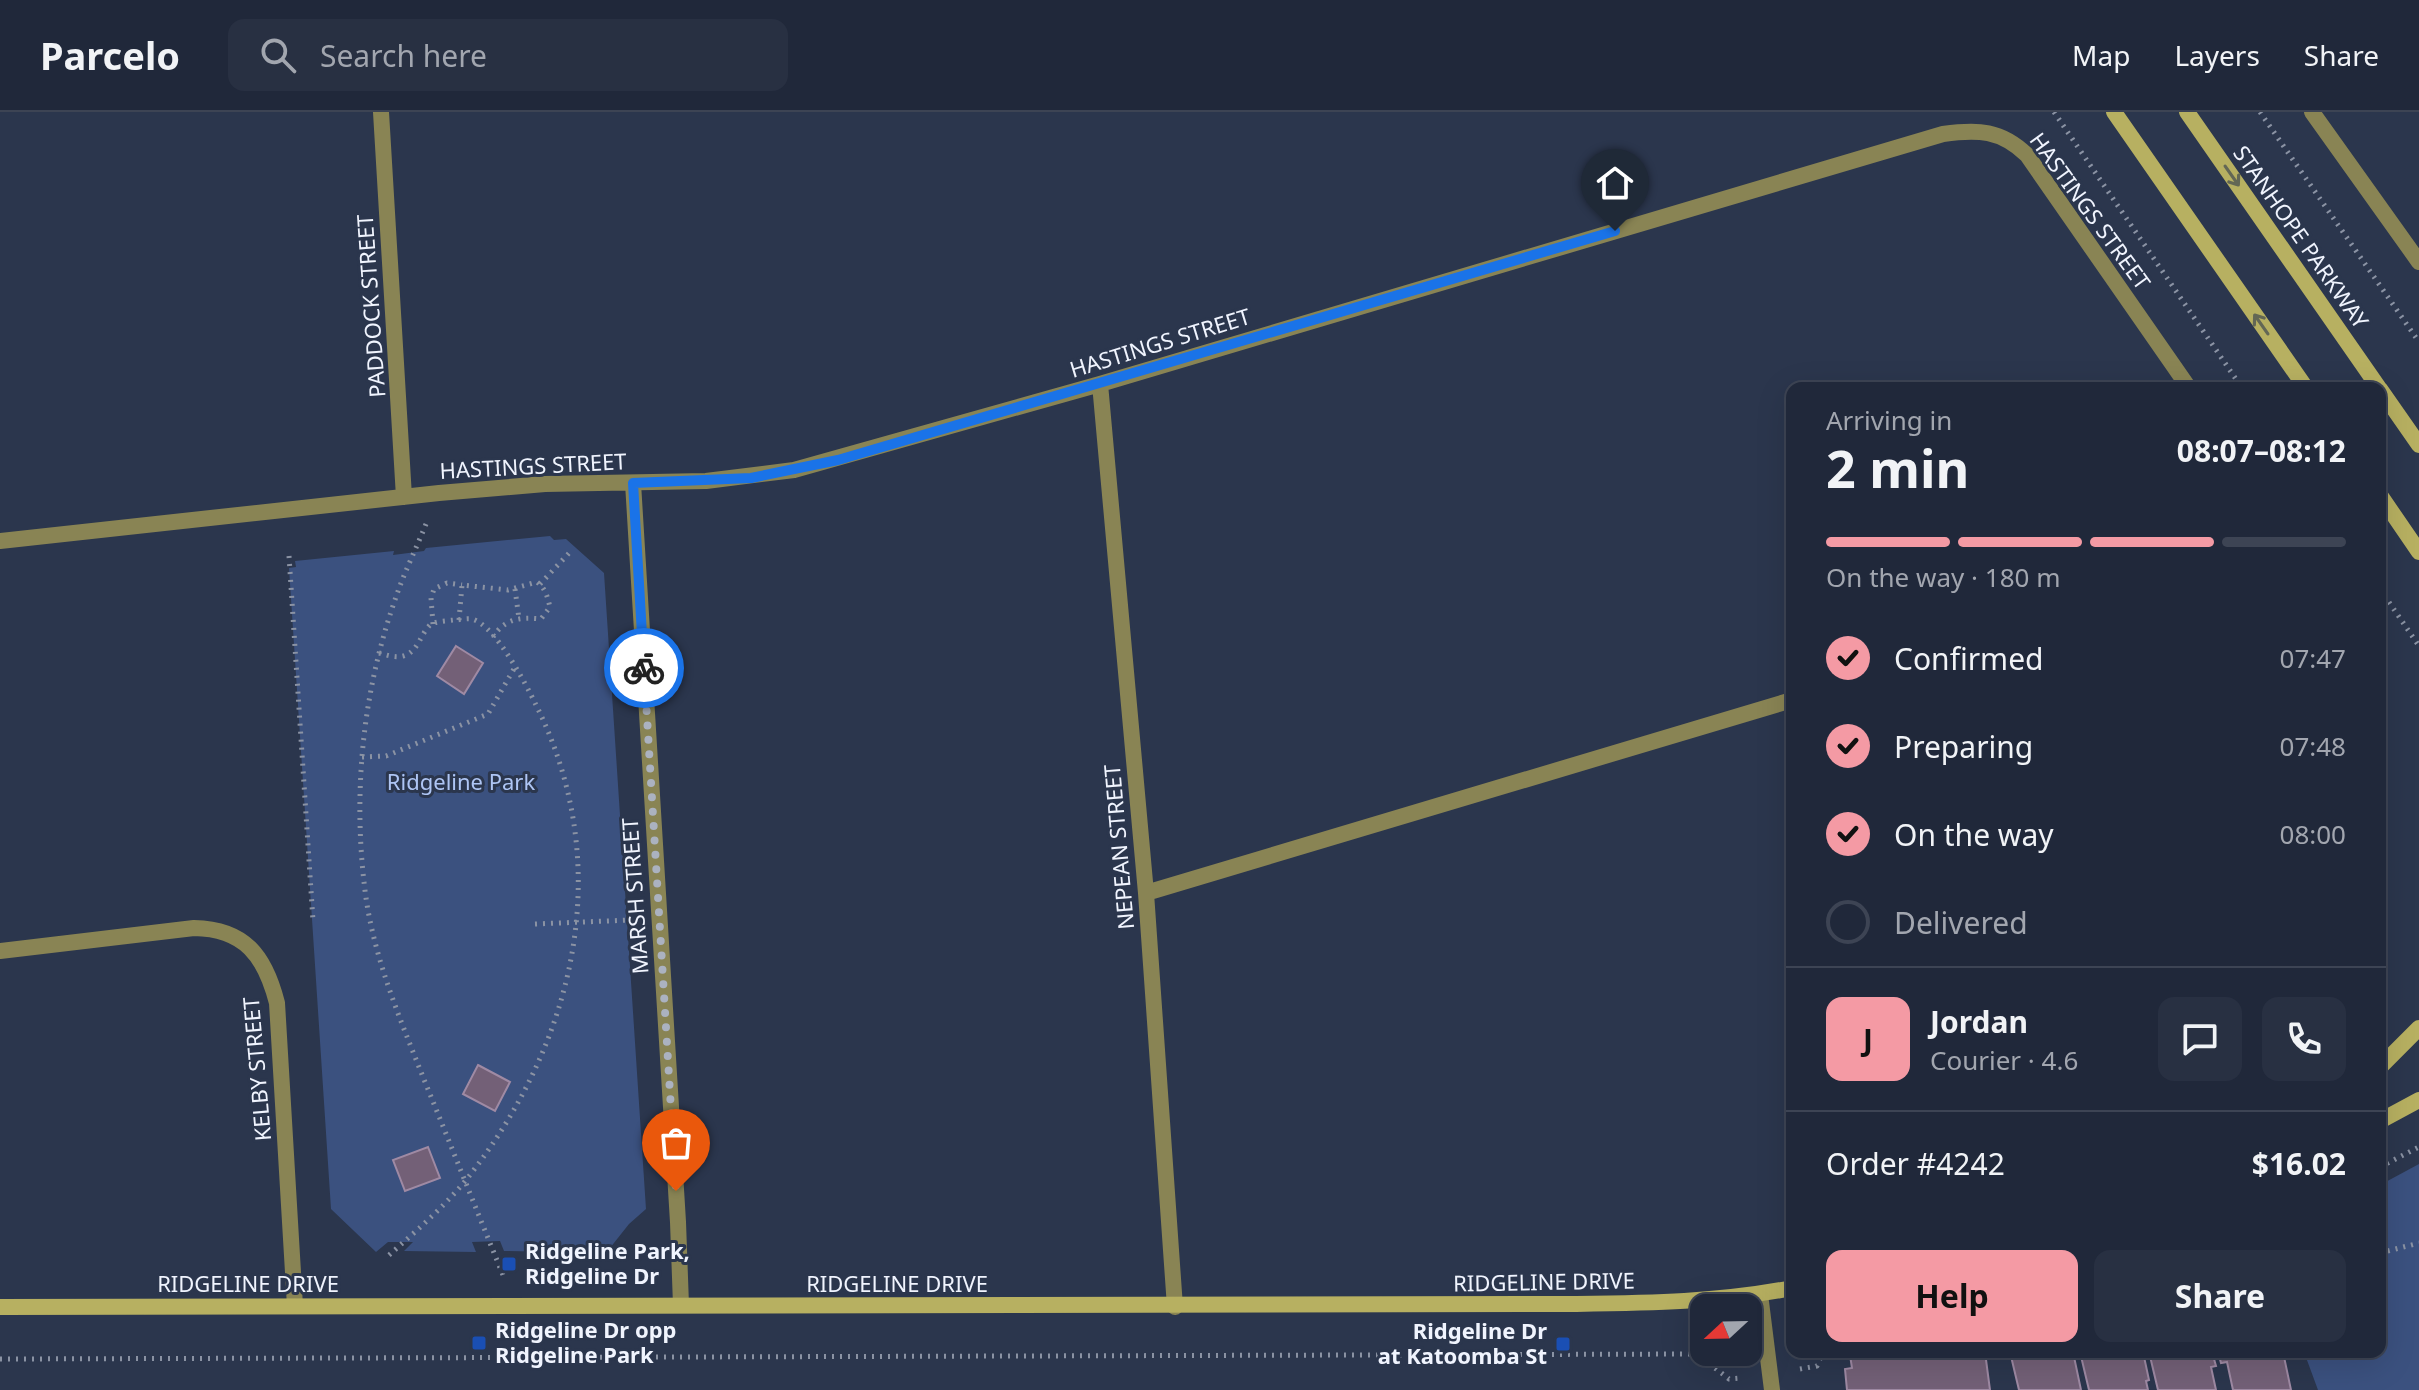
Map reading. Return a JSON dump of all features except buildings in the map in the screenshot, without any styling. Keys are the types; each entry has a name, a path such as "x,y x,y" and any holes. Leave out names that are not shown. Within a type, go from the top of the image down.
{"street":[{"name":"PADDOCK STREET","path":"381,112 404,497"},
{"path":"2114,112 2302,382"},
{"name":"STANHOPE PARKWAY","path":"2187,112 2375,382"},
{"path":"2312,112 2419,262"},
{"name":"HASTINGS STREET","path":"0,541 439,493 545,484 706,481 794,470 1100,384 1943,134 1963,131 1997,134 2012,141 2027,155 2185,382"},
{"name":"NEPEAN STREET","path":"1100,384 1146,893 1175,1307"},
{"name":"STANHOPE PARKWAY","path":"2386,398 2419,445"},
{"name":"MARSH STREET","path":"633,483 681,1305"},
{"path":"2386,504 2419,552"},
{"path":"1146,893 1786,702"},
{"name":"KELBY STREET","path":"0,951 194,928 224,932 252,949 265,965 277,1003 295,1306"},
{"path":"2386,1061 2419,1028"},
{"path":"2386,1118 2419,1100"},
{"name":"RIDGELINE DRIVE","path":"1760,1294 1786,1289"},
{"name":"RIDGELINE DRIVE","path":"0,1307 1175,1307 1650,1303 1690,1300"},
{"path":"1762,1310 1771,1382"}],"path":[{"path":"2054,112 2238,382"},
{"path":"2260,112 2419,342"},
{"path":"439,493 396,596 379,653 362,757 360,835 366,900 381,963 515,1306"},
{"path":"540,584 571,551"},
{"path":"289,556 313,921"},
{"path":"433,624 431,598 434,589 447,583 515,589 537,582 540,584 550,607 545,616 503,624 493,637"},
{"path":"459,620 462,585"},
{"path":"515,589 519,619"},
{"path":"2386,598 2419,646"},
{"path":"379,653 399,658 407,655 433,624 473,619 485,627 515,667 548,727 571,800 578,843 580,889 578,922 560,1005 542,1056 497,1136 465,1181 388,1256"},
{"path":"362,757 386,756 488,714 515,667"},
{"path":"535,924 631,920"},
{"path":"2386,1164 2419,1147"},
{"path":"2386,1251 2419,1243"},
{"path":"0,1359 1697,1354 1729,1379 1771,1382 1817,1366 1820,1358"}],"green space":[{"name":"Ridgeline Park","path":"550,536 554,540 566,539 604,573 646,1209 629,1224 606,1253 504,1251 500,1241 472,1242 476,1252 404,1251 413,1242 388,1242 376,1252 331,1209 289,568 296,567 295,561 394,551 393,555 424,551 426,548"},
{"path":"2419,1164 2419,1390 2318,1390 2306,1358 2386,1358 2386,1182"}],"way so far":[{"path":"644,668 676,1191"}],"place":[{"name":"Ridgeline Park, Ridgeline Dr","path":"509,1264"},
{"name":"Ridgeline Dr opp Ridgeline Park","path":"479,1343"},
{"name":"Ridgeline Dr at Katoomba St","path":"1563,1344"}],"route":[{"path":"644,668 633,483 751,478 838,460 1615,231"}]}
